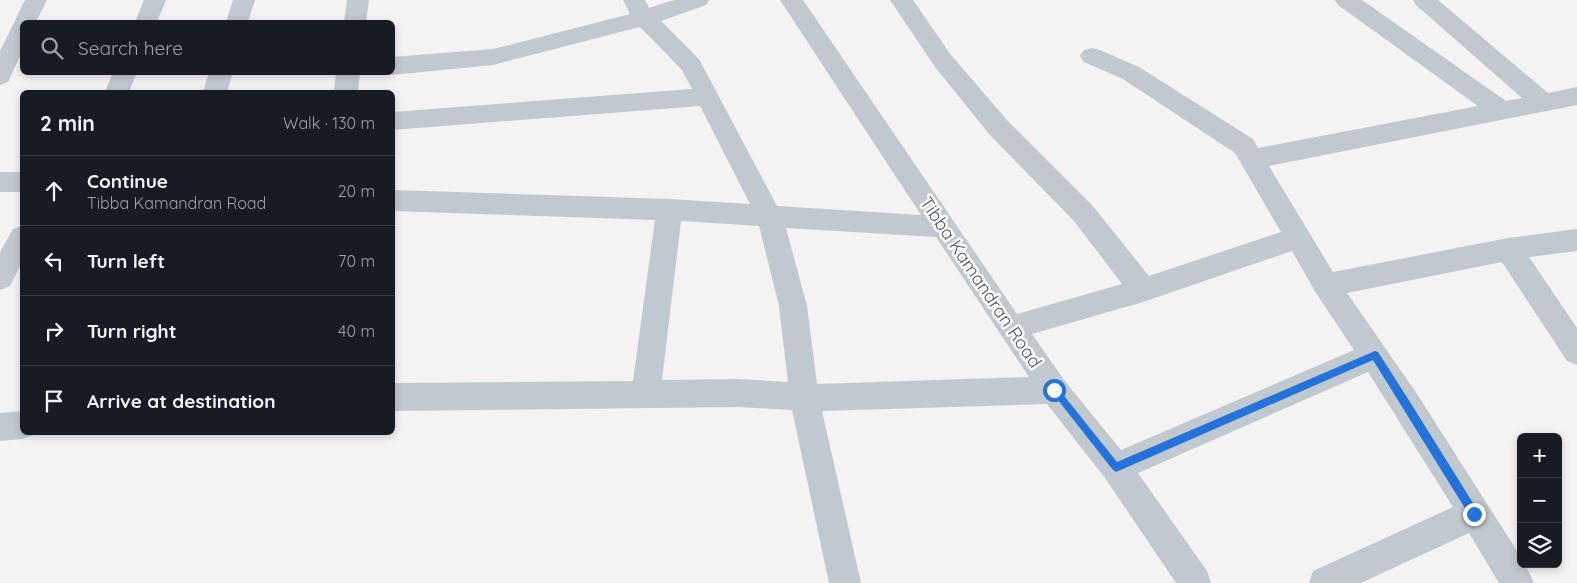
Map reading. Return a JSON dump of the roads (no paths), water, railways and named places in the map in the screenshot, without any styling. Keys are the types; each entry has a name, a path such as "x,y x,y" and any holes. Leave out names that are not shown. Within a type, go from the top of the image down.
{"street":[{"path":"26,20 36,0"},
{"path":"147,20 155,0"},
{"path":"239,20 244,0"},
{"path":"355,20 358,0"},
{"path":"395,66 493,57 640,9 698,0"},
{"name":"Tibba Kamandran Road","path":"791,0 1011,328 1054,390 1116,467 1195,583"},
{"path":"901,0 942,61 998,127 1083,213 1143,290"},
{"path":"1346,0 1503,111"},
{"path":"1424,0 1544,104"},
{"path":"640,9 691,65 770,217 793,306 804,396 845,583"},
{"path":"0,76 20,32"},
{"path":"1092,56 1131,73 1244,146 1326,285 1407,404 1518,583"},
{"path":"117,90 124,75"},
{"path":"215,90 220,75"},
{"path":"346,90 348,75"},
{"path":"1252,159 1544,104 1577,96"},
{"path":"395,121 706,97"},
{"path":"0,182 20,182"},
{"path":"395,200 670,210 943,227"},
{"path":"646,394 670,210"},
{"path":"1011,328 1143,290 1298,238"},
{"path":"1326,285 1508,249 1577,240"},
{"path":"0,278 20,241"},
{"path":"1508,249 1577,352"},
{"path":"1116,467 1375,355"},
{"path":"395,397 526,397 738,393 828,398 1054,390"},
{"path":"0,427 20,425"},
{"path":"1325,583 1474,514"}]}
